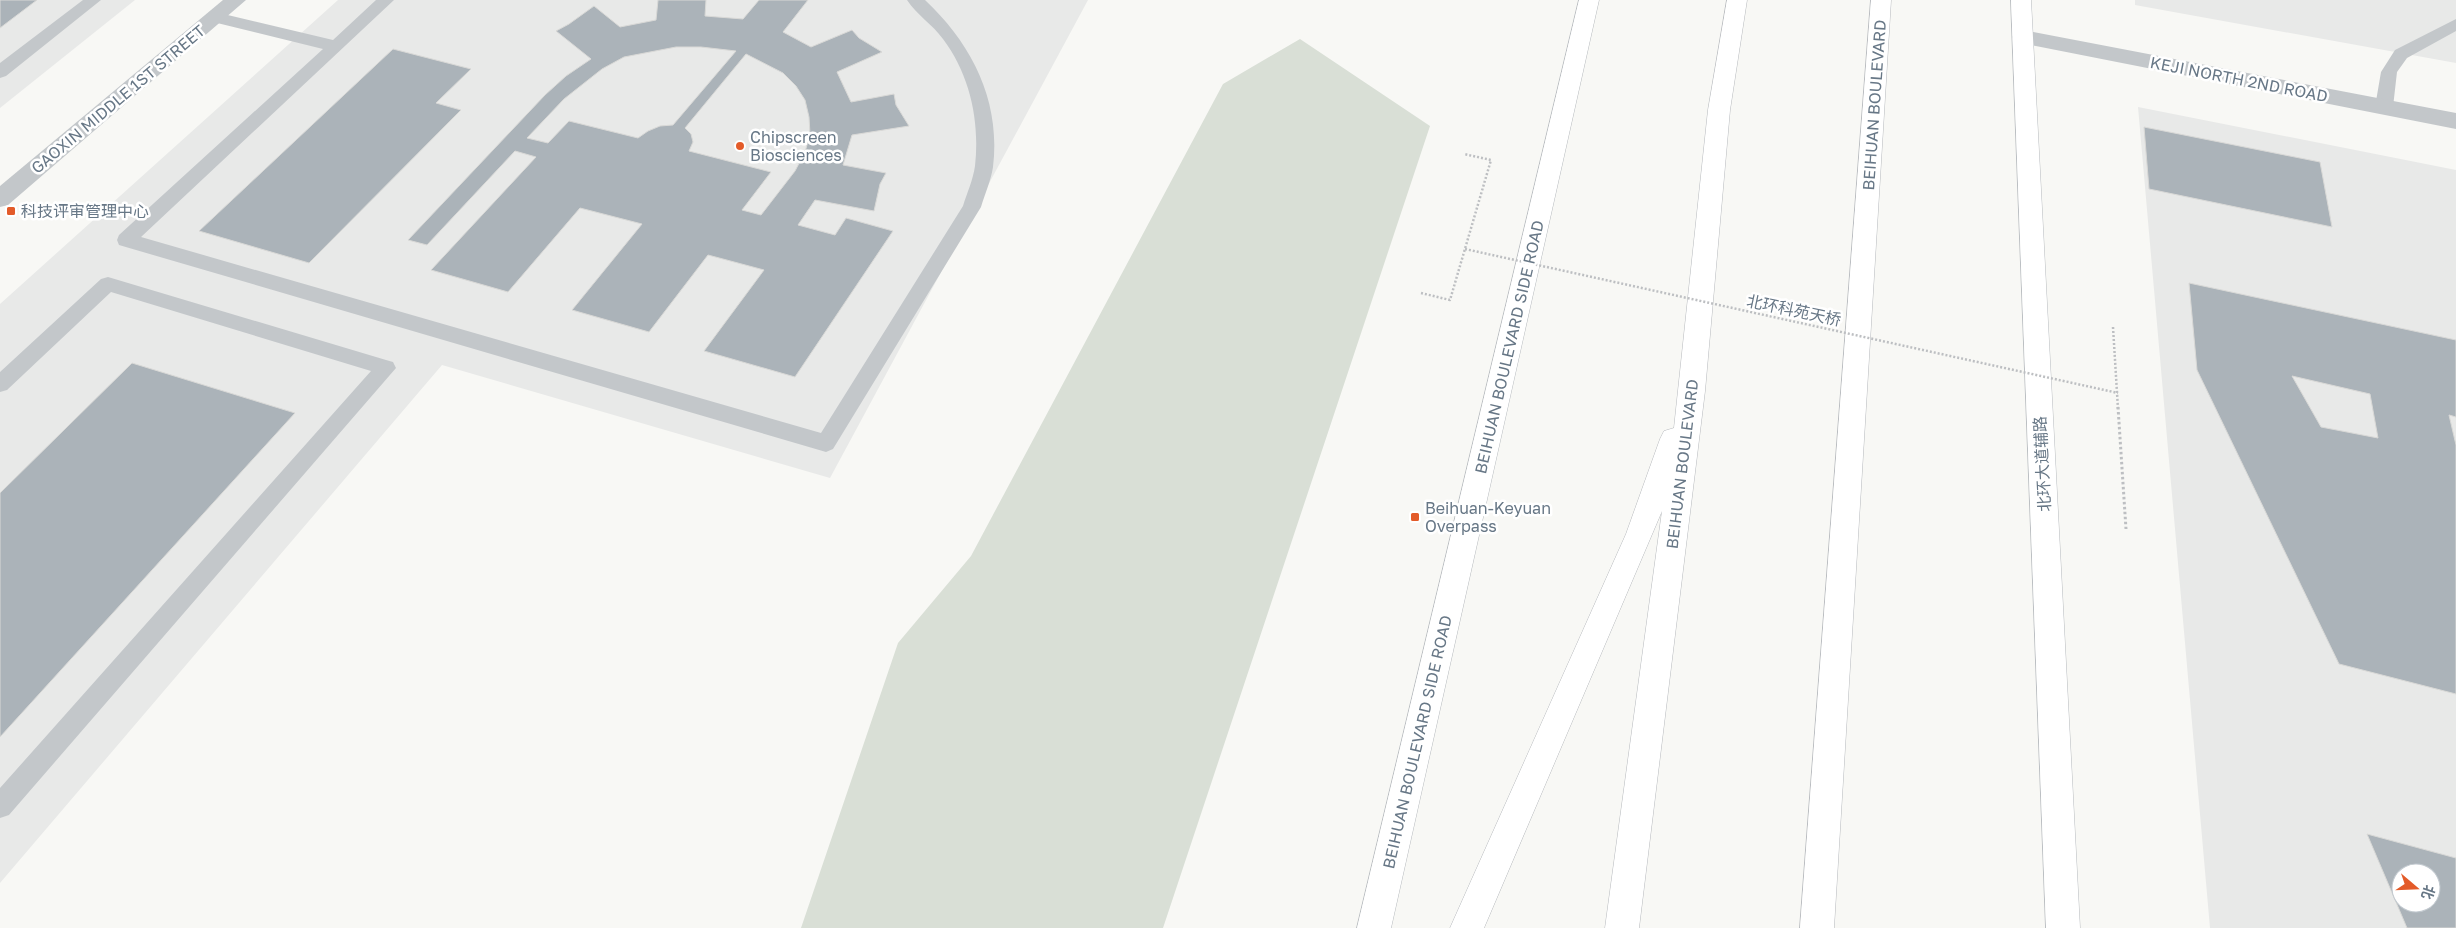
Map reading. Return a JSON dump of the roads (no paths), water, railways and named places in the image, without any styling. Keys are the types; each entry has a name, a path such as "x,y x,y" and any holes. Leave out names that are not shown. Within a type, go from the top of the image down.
{"main road":[{"name":"BEIHUAN BOULEVARD SIDE ROAD","path":"1374,928 1589,0"},
{"path":"1719,110 1724,0"},
{"name":"BEIHUAN BOULEVARD","path":"1622,928 1692,390 1719,110 1737,0"},
{"name":"BEIHUAN BOULEVARD","path":"1817,928 1881,0"},
{"name":"北环大道辅路","path":"2021,0 2063,928"},
{"path":"1467,928 1640,534 1692,390"}],"street":[{"name":"GAOXIN MIDDLE 1ST STREET","path":"0,199 236,0"},
{"name":"KEJI NORTH 2ND ROAD","path":"2023,36 2456,121"}],"lane":[{"path":"0,72 93,0"},
{"path":"386,0 126,240 826,443 972,207 984,168 985,124 978,86 962,54 938,23 915,0"},
{"path":"215,18 336,46"},
{"path":"2384,107 2389,72 2401,54 2456,24"},
{"path":"0,384 108,284 386,368 0,806"}],"place":[{"name":"Chipscreen Biosciences","path":"740,146"},
{"name":"科技评审管理中心","path":"11,211"},
{"name":"Beihuan-Keyuan Overpass","path":"1415,517"}]}
